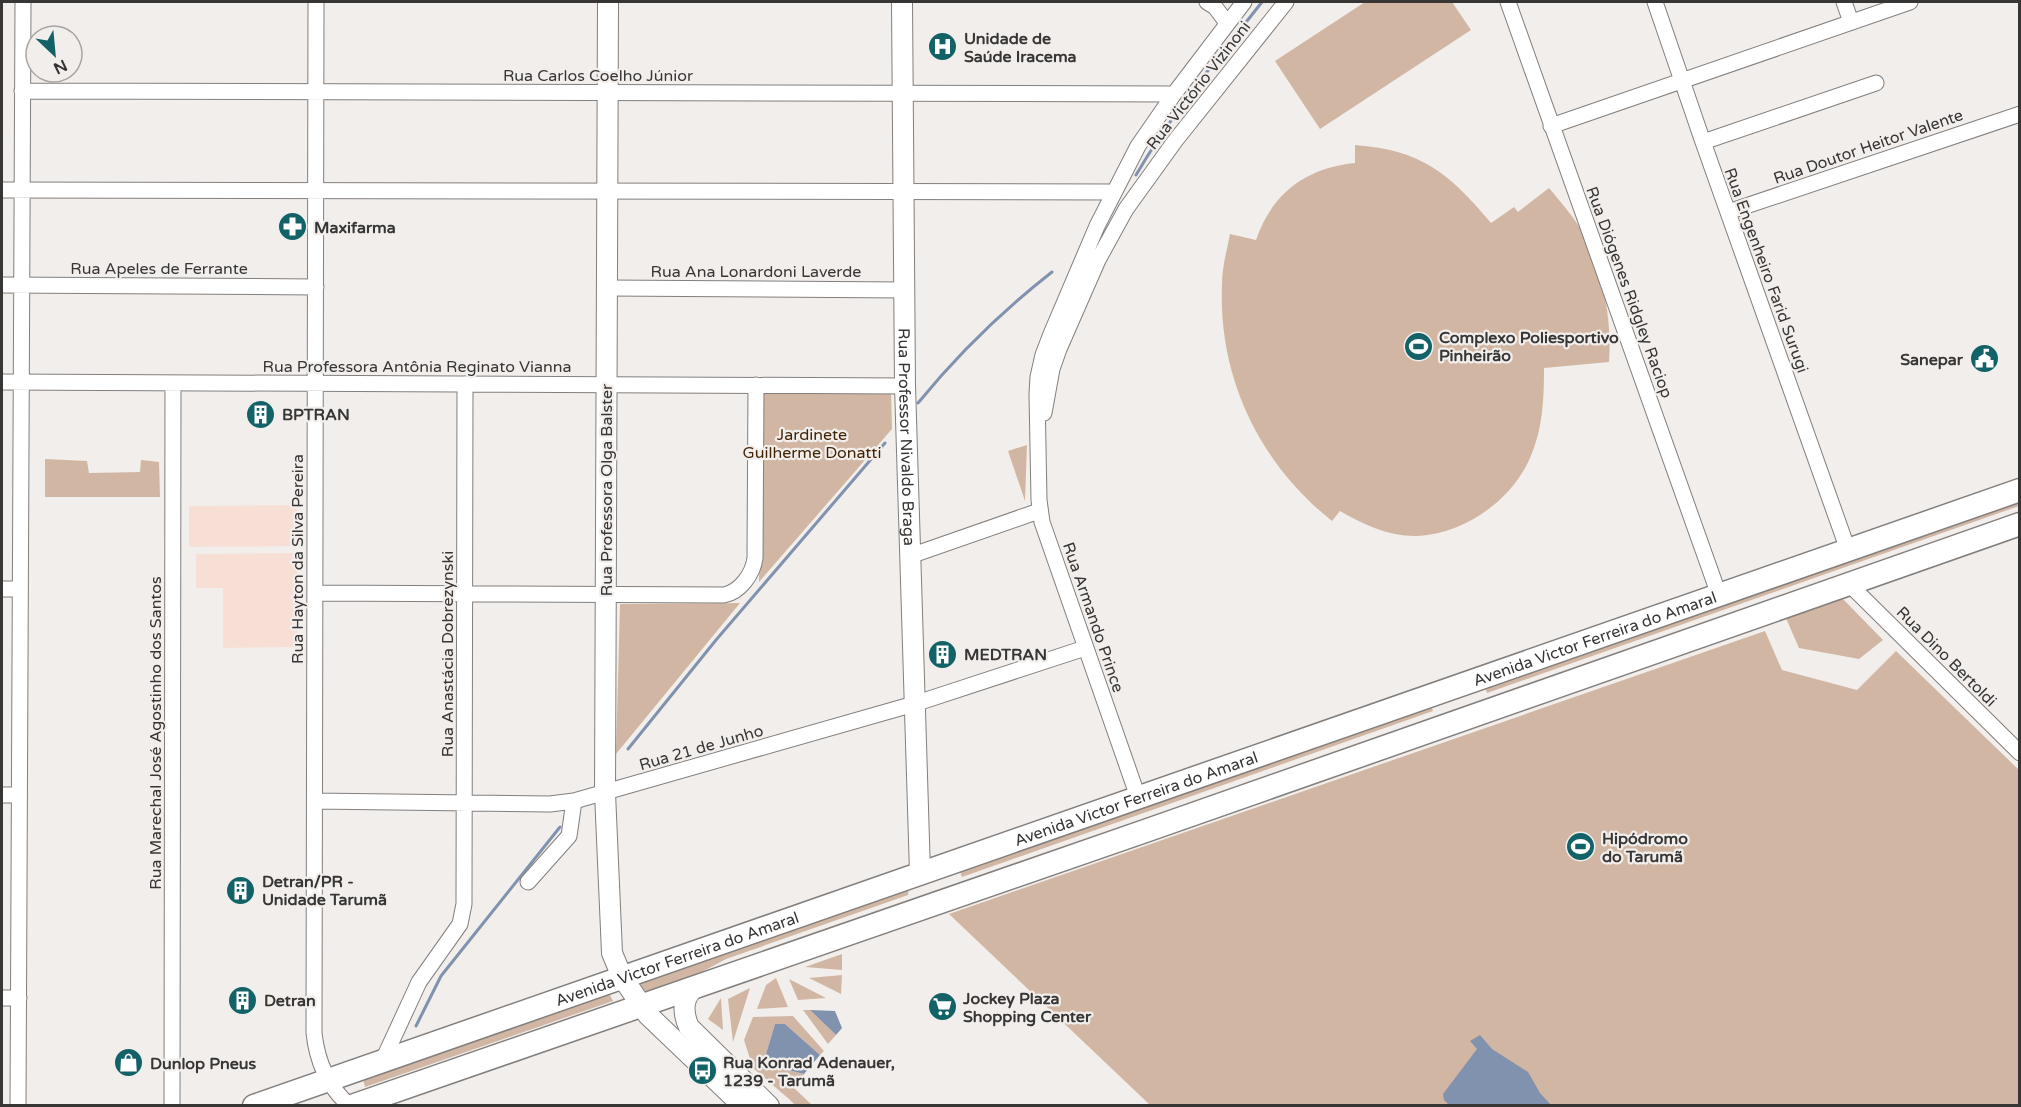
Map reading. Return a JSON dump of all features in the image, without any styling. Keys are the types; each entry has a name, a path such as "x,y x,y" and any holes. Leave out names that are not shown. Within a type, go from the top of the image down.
{"highway":[{"name":"Avenida Victor Ferreira do Amaral","path":"254,1106 2019,490"},
{"name":"Avenida Victor Ferreira do Amaral","path":"351,1106 397,1097 641,1006 2019,524"},
{"path":"1477,679 1472,688 1472,697 1478,706 1488,710"},
{"path":"1438,693 1446,695 1453,704 1454,714 1449,724"},
{"path":"893,917 913,900 918,889 920,873"}],"main road":[{"name":"Rua Professora Olga Balster","path":"608,2 605,793 612,953 622,977 648,1015 743,1106"},
{"name":"Rua Professor Nivaldo Braga","path":"902,2 905,386 920,873"},
{"path":"698,986 690,992 685,1003 685,1015 689,1027 769,1106"}],"street":[{"path":"18,1106 23,2"},
{"name":"Rua Hayton da Silva Pereira","path":"316,2 314,1033 319,1060 328,1079 341,1098 351,1106"},
{"path":"1207,2 1215,7 1227,23"},
{"name":"Rua Victório Vizinoni","path":"1113,192 1138,146 1174,94 1244,2"},
{"name":"Rua Victório Vizinoni","path":"1139,191 1175,141 1286,2"},
{"name":"Rua Diógenes Ridgley Raciop","path":"1508,2 1719,595"},
{"name":"Rua Engenheiro Farid Surugi","path":"1655,2 1848,550"},
{"path":"1844,2 1851,22"},
{"path":"1551,126 1910,2"},
{"path":"1703,142 1876,82"},
{"name":"Rua Carlos Coelho Júnior","path":"22,91 1174,94"},
{"name":"Rua Doutor Heitor Valente","path":"1728,213 2019,114"},
{"path":"2,190 1113,192"},
{"name":"Rua Armando Prince","path":"1039,446 1048,391 1059,350 1107,242 1139,191"},
{"name":"Rua Armando Prince","path":"1113,192 1084,254 1043,355 1037,394 1040,511 1045,532 1138,797"},
{"name":"Rua Apeles de Ferrante","path":"2,285 316,287"},
{"name":"Rua Ana Lonardoni Laverde","path":"607,288 904,290"},
{"name":"Rua Professora Antônia Reginato Vianna","path":"2,382 905,386"},
{"name":"Rua Marechal José Agostinho dos Santos","path":"172,1106 173,382"},
{"name":"Rua Anastácia Dobrezynski","path":"383,1060 418,982 460,924 464,904 465,384"},
{"path":"315,593 724,595 733,592 746,579 755,558 756,385"},
{"path":"910,556 1040,511"},
{"name":"Rua Dino Bertoldi","path":"1849,584 2019,753"},
{"path":"2,589 20,589"},
{"name":"Rua 21 de Junho","path":"315,801 550,804 574,801 914,704 1085,648"},
{"path":"2,795 20,795"},
{"path":"528,882 569,836 574,801"},
{"path":"2,998 19,998"},
{"name":"Rua Marechal José Agostinho dos Santos","path":"172,1083 184,1106"}],"shaded area":[{"path":"297,505 297,546 189,547 189,506"},
{"path":"297,553 297,647 223,648 223,588 196,588 196,554"}],"green space":[{"path":"1365,2 1452,2 1471,30 1320,129 1275,61"},
{"name":"Complexo Poliesportivo Pinheirão","path":"1355,145 1399,152 1432,167 1461,190 1491,223 1514,207 1518,212 1549,188 1570,213 1583,234 1593,255 1606,300 1609,362 1544,368 1540,425 1530,458 1522,474 1499,501 1484,512 1453,529 1436,534 1408,536 1387,532 1340,511 1332,521 1283,473 1264,445 1248,416 1227,352 1222,284 1230,234 1256,240 1263,223 1281,196 1306,177 1337,166 1355,163"},
{"name":"Jardinete Guilherme Donatti","path":"891,391 892,429 759,582 762,392"},
{"path":"1027,445 1025,501 1008,451"},
{"path":"45,459 87,461 89,473 140,472 141,460 159,462 160,497 45,497"},
{"path":"2019,498 2019,506 1487,693 1484,684"},
{"path":"1843,599 1883,640 1859,659 1799,648 1785,616"},
{"path":"740,603 616,754 620,604"},
{"name":"Hipódromo do Tarumã","path":"1765,631 1782,670 1857,690 1896,651 2019,770 2019,1105 1150,1105 949,914"},
{"path":"1429,700 1433,711 962,877 958,866"},
{"path":"909,883 908,895 726,959 687,980 644,994 639,979"},
{"path":"842,954 842,970 805,967"},
{"path":"842,975 841,994 809,978"},
{"path":"776,978 788,1007 757,1009 766,985"},
{"path":"789,979 826,998 798,1000"},
{"path":"750,988 733,1042 728,999"},
{"path":"607,989 613,1001 365,1087 362,1075"},
{"path":"721,998 723,1030 708,1019"},
{"path":"803,1010 810,1010 836,1035 828,1044"},
{"path":"793,1016 824,1051 820,1055 785,1024 775,1024 763,1064 804,1074 794,1088 812,1105 795,1105 753,1068 744,1040 753,1017"}],"water":[{"path":"810,1010 835,1011 842,1028 836,1035"},
{"path":"775,1024 785,1024 820,1055 804,1074 763,1064"},
{"path":"1480,1035 1492,1049 1528,1072 1540,1093 1551,1105 1449,1105 1444,1100 1443,1094 1477,1049 1470,1041"}],"waterway":[{"path":"1136,175 1180,108 1262,2"},
{"path":"918,403 981,334 1052,272"},
{"path":"628,749 716,640 885,443"},
{"path":"416,1026 441,976 560,827"}],"place":[{"name":"Unidade de Saúde Iracema","path":"943,47"},
{"name":"Maxifarma","path":"293,227"},
{"name":"Complexo Poliesportivo Pinheirão","path":"1418,346"},
{"name":"Sanepar","path":"1984,359"},
{"name":"BPTRAN","path":"261,414"},
{"name":"MEDTRAN","path":"943,654"},
{"name":"Hipódromo do Tarumã","path":"1581,847"},
{"name":"Detran/PR - Unidade Tarumã","path":"241,890"},
{"name":"Detran","path":"243,1000"},
{"name":"Jockey Plaza Shopping Center","path":"942,1007"},
{"name":"Dunlop Pneus","path":"129,1063"},
{"name":"Rua Konrad Adenauer, 1239 - Tarumã","path":"702,1071"}]}
